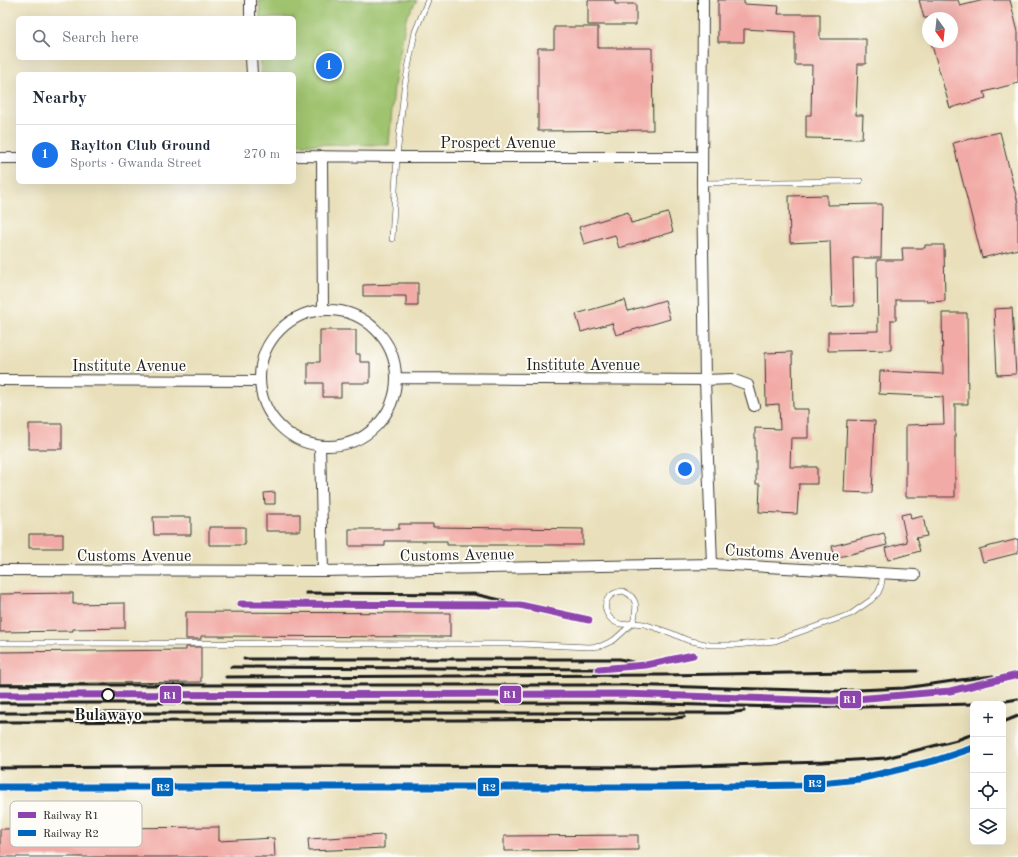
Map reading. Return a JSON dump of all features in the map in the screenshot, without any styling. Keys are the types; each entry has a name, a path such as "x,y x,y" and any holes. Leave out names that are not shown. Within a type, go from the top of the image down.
{"street":[{"path":"250,0 250,16"},
{"path":"703,0 702,183 705,380 712,564"},
{"path":"251,60 252,72"},
{"name":"Prospect Avenue","path":"296,156 702,158"},
{"path":"322,156 323,310"},
{"path":"0,158 16,158"},
{"path":"323,310 345,312 365,321 382,336 393,356 396,378 393,400 382,420 364,436 343,445 320,446 301,441 284,431 271,417 262,400 259,381 263,355 276,333 297,317 323,310"},
{"name":"Institute Avenue","path":"396,378 732,379 748,385 754,406"},
{"name":"Institute Avenue","path":"0,380 259,381"},
{"path":"320,446 323,571"},
{"name":"Customs Avenue","path":"0,570 323,571 712,564 915,574"}],"lane":[{"path":"392,239 397,157 404,89 415,32 428,0"},
{"path":"702,183 860,181"},
{"path":"0,643 521,644 589,647 600,646 614,640 633,623 636,612 636,603 630,594 622,591 610,595 605,603 609,616 613,621 620,624 633,623 644,624 687,640 710,644 736,645 775,642 851,614 871,600 878,592 881,586 883,573"}],"green space":[{"path":"259,0 417,0 406,19 394,86 389,145 296,144 296,72 261,72 261,60 296,60 296,16 260,16"}],"building":[{"path":"588,0 615,0 615,4 636,4 636,25 588,25"},
{"path":"718,0 744,0 744,4 779,6 778,14 820,14 820,39 866,39 866,64 858,64 856,115 863,115 862,139 806,138 806,115 811,115 812,65 795,65 795,32 744,29 744,42 718,42"},
{"path":"919,0 958,0 960,6 984,0 1010,0 1018,32 1018,83 984,92 986,98 950,108 933,48 958,48 958,12 922,12"},
{"path":"554,27 598,27 598,48 652,48 653,130 538,131 538,48 554,48"},
{"path":"1000,132 1018,203 1018,249 982,258 953,143"},
{"path":"827,195 827,205 882,204 881,258 853,258 854,306 832,307 830,241 790,243 789,196"},
{"path":"628,212 631,223 668,213 673,232 619,248 615,235 584,244 579,227"},
{"path":"925,245 944,245 945,301 927,302 926,300 896,300 896,320 891,320 891,350 828,351 828,332 878,331 877,260 903,260 902,248 925,248"},
{"path":"418,283 418,306 406,306 406,296 363,296 363,285"},
{"path":"625,300 628,311 665,300 670,319 616,335 612,323 581,332 576,314"},
{"path":"1012,308 1016,374 997,375 994,309"},
{"path":"942,313 967,313 968,404 955,404 955,497 906,497 906,425 944,424 943,397 879,394 880,371 943,374"},
{"path":"320,330 356,330 356,354 360,354 360,362 370,362 370,383 341,383 341,397 323,397 323,383 308,383 308,362 320,362"},
{"path":"792,352 793,409 808,409 808,438 791,438 790,467 817,467 817,484 799,484 797,514 759,512 760,484 756,484 755,428 780,429 779,404 766,405 765,353"},
{"path":"847,420 875,421 872,493 844,492"},
{"path":"29,424 62,424 62,449 29,449"},
{"path":"275,492 275,504 265,504 264,493"},
{"path":"910,513 911,519 923,516 927,536 916,538 920,551 888,560 885,548 907,542 901,515"},
{"path":"266,514 300,514 300,531 266,531"},
{"path":"153,517 191,517 191,535 154,535"},
{"path":"399,524 433,524 433,527 583,529 583,545 447,545 447,541 385,541 385,546 349,546 349,529 399,529"},
{"path":"209,527 245,527 245,545 209,545"},
{"path":"884,533 887,545 835,558 832,546"},
{"path":"29,534 63,534 63,548 29,548"},
{"path":"1018,539 1018,553 983,562 979,549"},
{"path":"73,593 73,604 125,603 125,628 73,629 73,631 0,632 0,594"},
{"path":"186,612 450,613 450,637 201,636 201,639 186,639"},
{"path":"186,647 201,647 201,682 0,684 0,652 186,650"},
{"path":"219,827 219,841 274,838 275,857 0,857 0,829 10,829 10,847 142,847 142,828"},
{"path":"384,835 384,848 309,851 308,839"},
{"path":"638,835 638,850 504,851 504,836"}],"railway":[{"path":"306,593 474,594 505,601"},
{"path":"241,604 520,605 589,620"},
{"path":"231,667 598,669 646,665 693,655"},
{"path":"244,659 620,659 636,663"},
{"path":"226,677 664,675 917,671"},
{"path":"0,695 623,694 833,701 950,691 1018,675"},
{"path":"0,685 624,685 834,691 904,688 993,676"},
{"path":"1006,701 1018,699"},
{"path":"0,703 623,703 782,707 861,707 970,704"},
{"path":"0,713 728,713 744,711"},
{"path":"1006,721 1018,716"},
{"path":"0,722 668,719 684,717"},
{"path":"0,768 321,766 662,767 823,762 886,758 957,740 970,735"}],"rail line":[{"name":"R1","path":"241,604 520,605 589,620"},
{"name":"R1","path":"599,669 646,665 693,655"},
{"name":"R1","path":"0,695 623,694 833,701 950,691 1018,675"},
{"name":"R2","path":"0,787 663,787 801,785 859,779 937,760 970,749"}],"place":[{"name":"Raylton Club Ground","path":"329,66"},
{"name":"Bulawayo","path":"108,695"}]}
